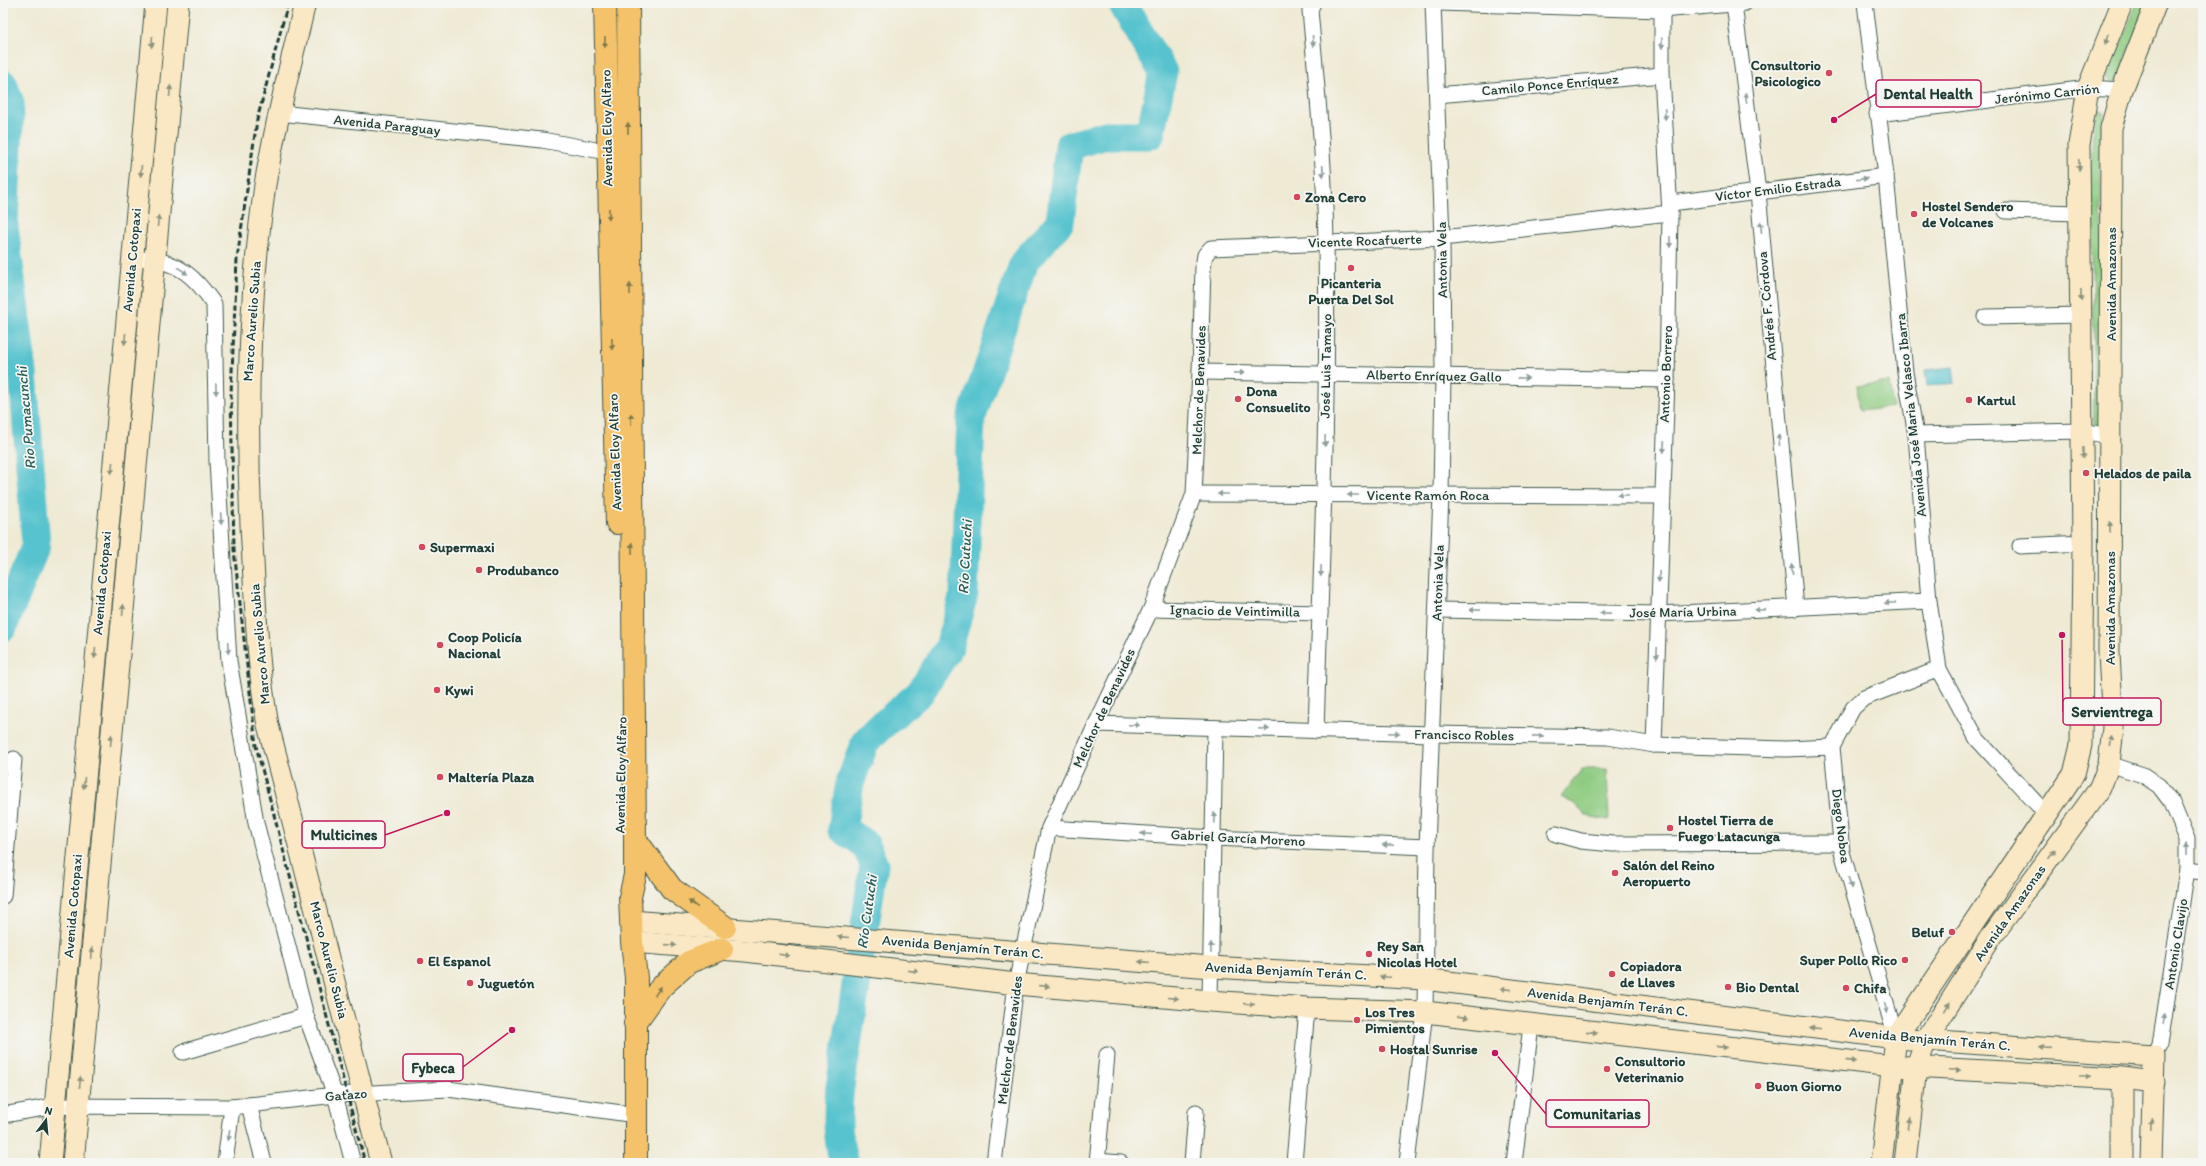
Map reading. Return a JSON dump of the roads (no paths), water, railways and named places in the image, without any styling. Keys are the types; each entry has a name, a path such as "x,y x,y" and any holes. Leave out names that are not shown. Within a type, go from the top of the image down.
{"main road":[{"name":"Avenida Cotopaxi","path":"50,1163 90,709 156,3"},
{"name":"Avenida Cotopaxi","path":"73,1163 178,3"},
{"path":"278,113 305,3"},
{"name":"Avenida Eloy Alfaro","path":"605,3 607,152 622,697 620,880 630,897"},
{"name":"Avenida Eloy Alfaro","path":"628,3 635,840 635,875 630,897 636,978 636,1163"},
{"name":"Avenida Amazonas","path":"1896,1038 2074,774 2081,745 2084,543 2082,315 2078,145 2088,88 2122,3"},
{"name":"Avenida Amazonas","path":"1905,1163 1916,1068 1926,1040 1992,936 2100,788 2109,764 2113,728 2109,653 2111,128 2122,90 2156,3"},
{"name":"Marco Aurelio Subia","path":"278,113 266,185 252,292 247,382 247,477 260,681 268,725 382,1163"},
{"path":"90,709 114,710"},
{"path":"635,840 672,890 724,927"},
{"name":"Avenida Benjamín Terán C.","path":"632,932 724,927 1211,967 1424,979 1896,1038 2154,1056"},
{"name":"Avenida Benjamín Terán C.","path":"632,932 722,949 1011,983 1307,1008 1425,1012 1531,1026 1892,1066 2122,1078 2154,1082"},
{"path":"635,1023 661,987 689,962 722,949"},
{"path":"1881,1163 1896,1038"},
{"name":"Antonio Clavijo","path":"2151,1163 2154,1056"},
{"path":"2122,1078 2122,1163"}],"street":[{"name":"José Luis Tamayo","path":"1313,3 1310,10 1320,117 1326,243 1327,374 1316,731"},
{"name":"Antonia Vela","path":"1407,1163 1425,1012 1424,979 1427,847 1441,495 1443,376 1442,238 1433,3"},
{"path":"1440,3 1662,6 1740,4"},
{"name":"Avenida José Maria Velasco Ibarra","path":"1865,3 1877,114 1886,176 1905,372 1916,435 1929,601 1939,669 1977,739 2047,816"},
{"name":"Andrés F. Córdova","path":"1740,4 1796,608"},
{"name":"Antonio Borrero","path":"1654,745 1667,380 1670,208 1662,75 1662,6"},
{"name":"Camilo Ponce Enríquez","path":"1437,95 1662,75"},
{"name":"Jerónimo Carrión","path":"1877,114 2088,88 2122,90"},
{"name":"Avenida Paraguay","path":"278,113 542,140 607,152"},
{"name":"Víctor Emilio Estrada","path":"1670,208 1758,192 1886,176"},
{"name":"Vicente Rocafuerte","path":"1205,255 1211,248 1442,238 1670,208"},
{"path":"2006,210 2079,213"},
{"name":"Melchor de Benavides","path":"994,1163 1014,951 1049,828 1096,724 1151,609 1194,494 1200,372 1202,267 1205,255"},
{"name":"Marco Aurelio Subia","path":"133,258 155,260 177,267 199,283 214,304 217,461 229,661 256,823 306,1016 335,1095 353,1163"},
{"path":"1985,317 2082,315"},
{"name":"Alberto Enríquez Gallo","path":"1200,372 1667,380"},
{"path":"1916,435 2082,431 2110,436"},
{"name":"Vicente Ramón Roca","path":"1194,494 1662,496"},
{"path":"2020,546 2084,543"},
{"name":"José María Urbina","path":"1437,610 1658,614 1929,601"},
{"name":"Ignacio de Veintimilla","path":"1151,609 1320,613"},
{"path":"1832,747 1853,708 1864,698 1939,669"},
{"name":"Francisco Robles","path":"1096,724 1432,734 1608,737 1654,745 1786,748 1832,747"},
{"path":"1210,1001 1215,728"},
{"name":"Diego Noboa","path":"1832,747 1842,852 1896,1038"},
{"path":"3,896 14,759"},
{"name":"Antonio Clavijo","path":"2109,764 2143,775 2159,786 2172,803 2187,839 2187,870 2160,1044 2154,1056"},
{"name":"Gabriel García Moreno","path":"1049,828 1213,838 1427,847"},
{"path":"1556,834 1581,841 1613,844 1841,843"},
{"path":"2187,870 2203,872"},
{"path":"1294,1163 1307,1008"},
{"path":"183,1052 306,1016"},
{"path":"1514,1163 1531,1026"},
{"path":"1107,1055 1097,1162 1121,1163"},
{"name":"Gatazo","path":"3,1115 55,1106 232,1107 335,1095 448,1089 636,1115"},
{"path":"248,1105 264,1163"},
{"path":"225,1163 232,1107"},
{"path":"1192,1163 1196,1112"}],"water":[{"path":"1953,367 1955,383 1927,386 1925,370"}],"waterway":[{"name":"Río Cutuchi","path":"844,1163 838,1124 840,1084 874,865 865,844 842,829 850,783 865,742 880,727 920,693 949,647 964,594 971,419 1024,262 1060,222 1069,146 1106,135 1150,135 1163,72 1122,3"},
{"name":"Rio Pumacunchi","path":"3,84 10,103 4,226 23,373 36,545 3,627"}],"railway":[{"path":"288,3 257,120 237,259 231,394 234,550 256,746 365,1163"}],"place":[{"name":"Consultorio Psicologico","path":"1829,73"},
{"name":"Dental Health","path":"1834,120"},
{"name":"Zona Cero","path":"1297,197"},
{"name":"Hostel Sendero de Volcanes","path":"1914,214"},
{"name":"Picanteria Puerta Del Sol","path":"1351,268"},
{"name":"Dona Consuelito","path":"1238,399"},
{"name":"Kartul","path":"1969,400"},
{"name":"Helados de paila","path":"2086,473"},
{"name":"Supermaxi","path":"422,547"},
{"name":"Produbanco","path":"479,570"},
{"name":"Servientrega","path":"2062,635"},
{"name":"Coop Policía Nacional","path":"440,645"},
{"name":"Kywi","path":"437,690"},
{"name":"Maltería Plaza","path":"440,777"},
{"name":"Multicines","path":"447,813"},
{"name":"Hostel Tierra de Fuego Latacunga","path":"1670,828"},
{"name":"Salón del Reino Aeropuerto","path":"1615,873"},
{"name":"Beluf","path":"1952,932"},
{"name":"Rey San Nicolas Hotel","path":"1369,954"},
{"name":"Super Pollo Rico","path":"1905,960"},
{"name":"El Espanol","path":"420,961"},
{"name":"Copiadora de Llaves","path":"1612,974"},
{"name":"Juguetón","path":"470,983"},
{"name":"Bio Dental","path":"1728,987"},
{"name":"Chifa","path":"1846,988"},
{"name":"Los Tres Pimientos","path":"1357,1020"},
{"name":"Fybeca","path":"512,1030"},
{"name":"Hostal Sunrise","path":"1382,1049"},
{"name":"Comunitarias","path":"1495,1053"},
{"name":"Consultorio Veterinanio","path":"1607,1069"},
{"name":"Buon Giorno","path":"1758,1086"}]}
